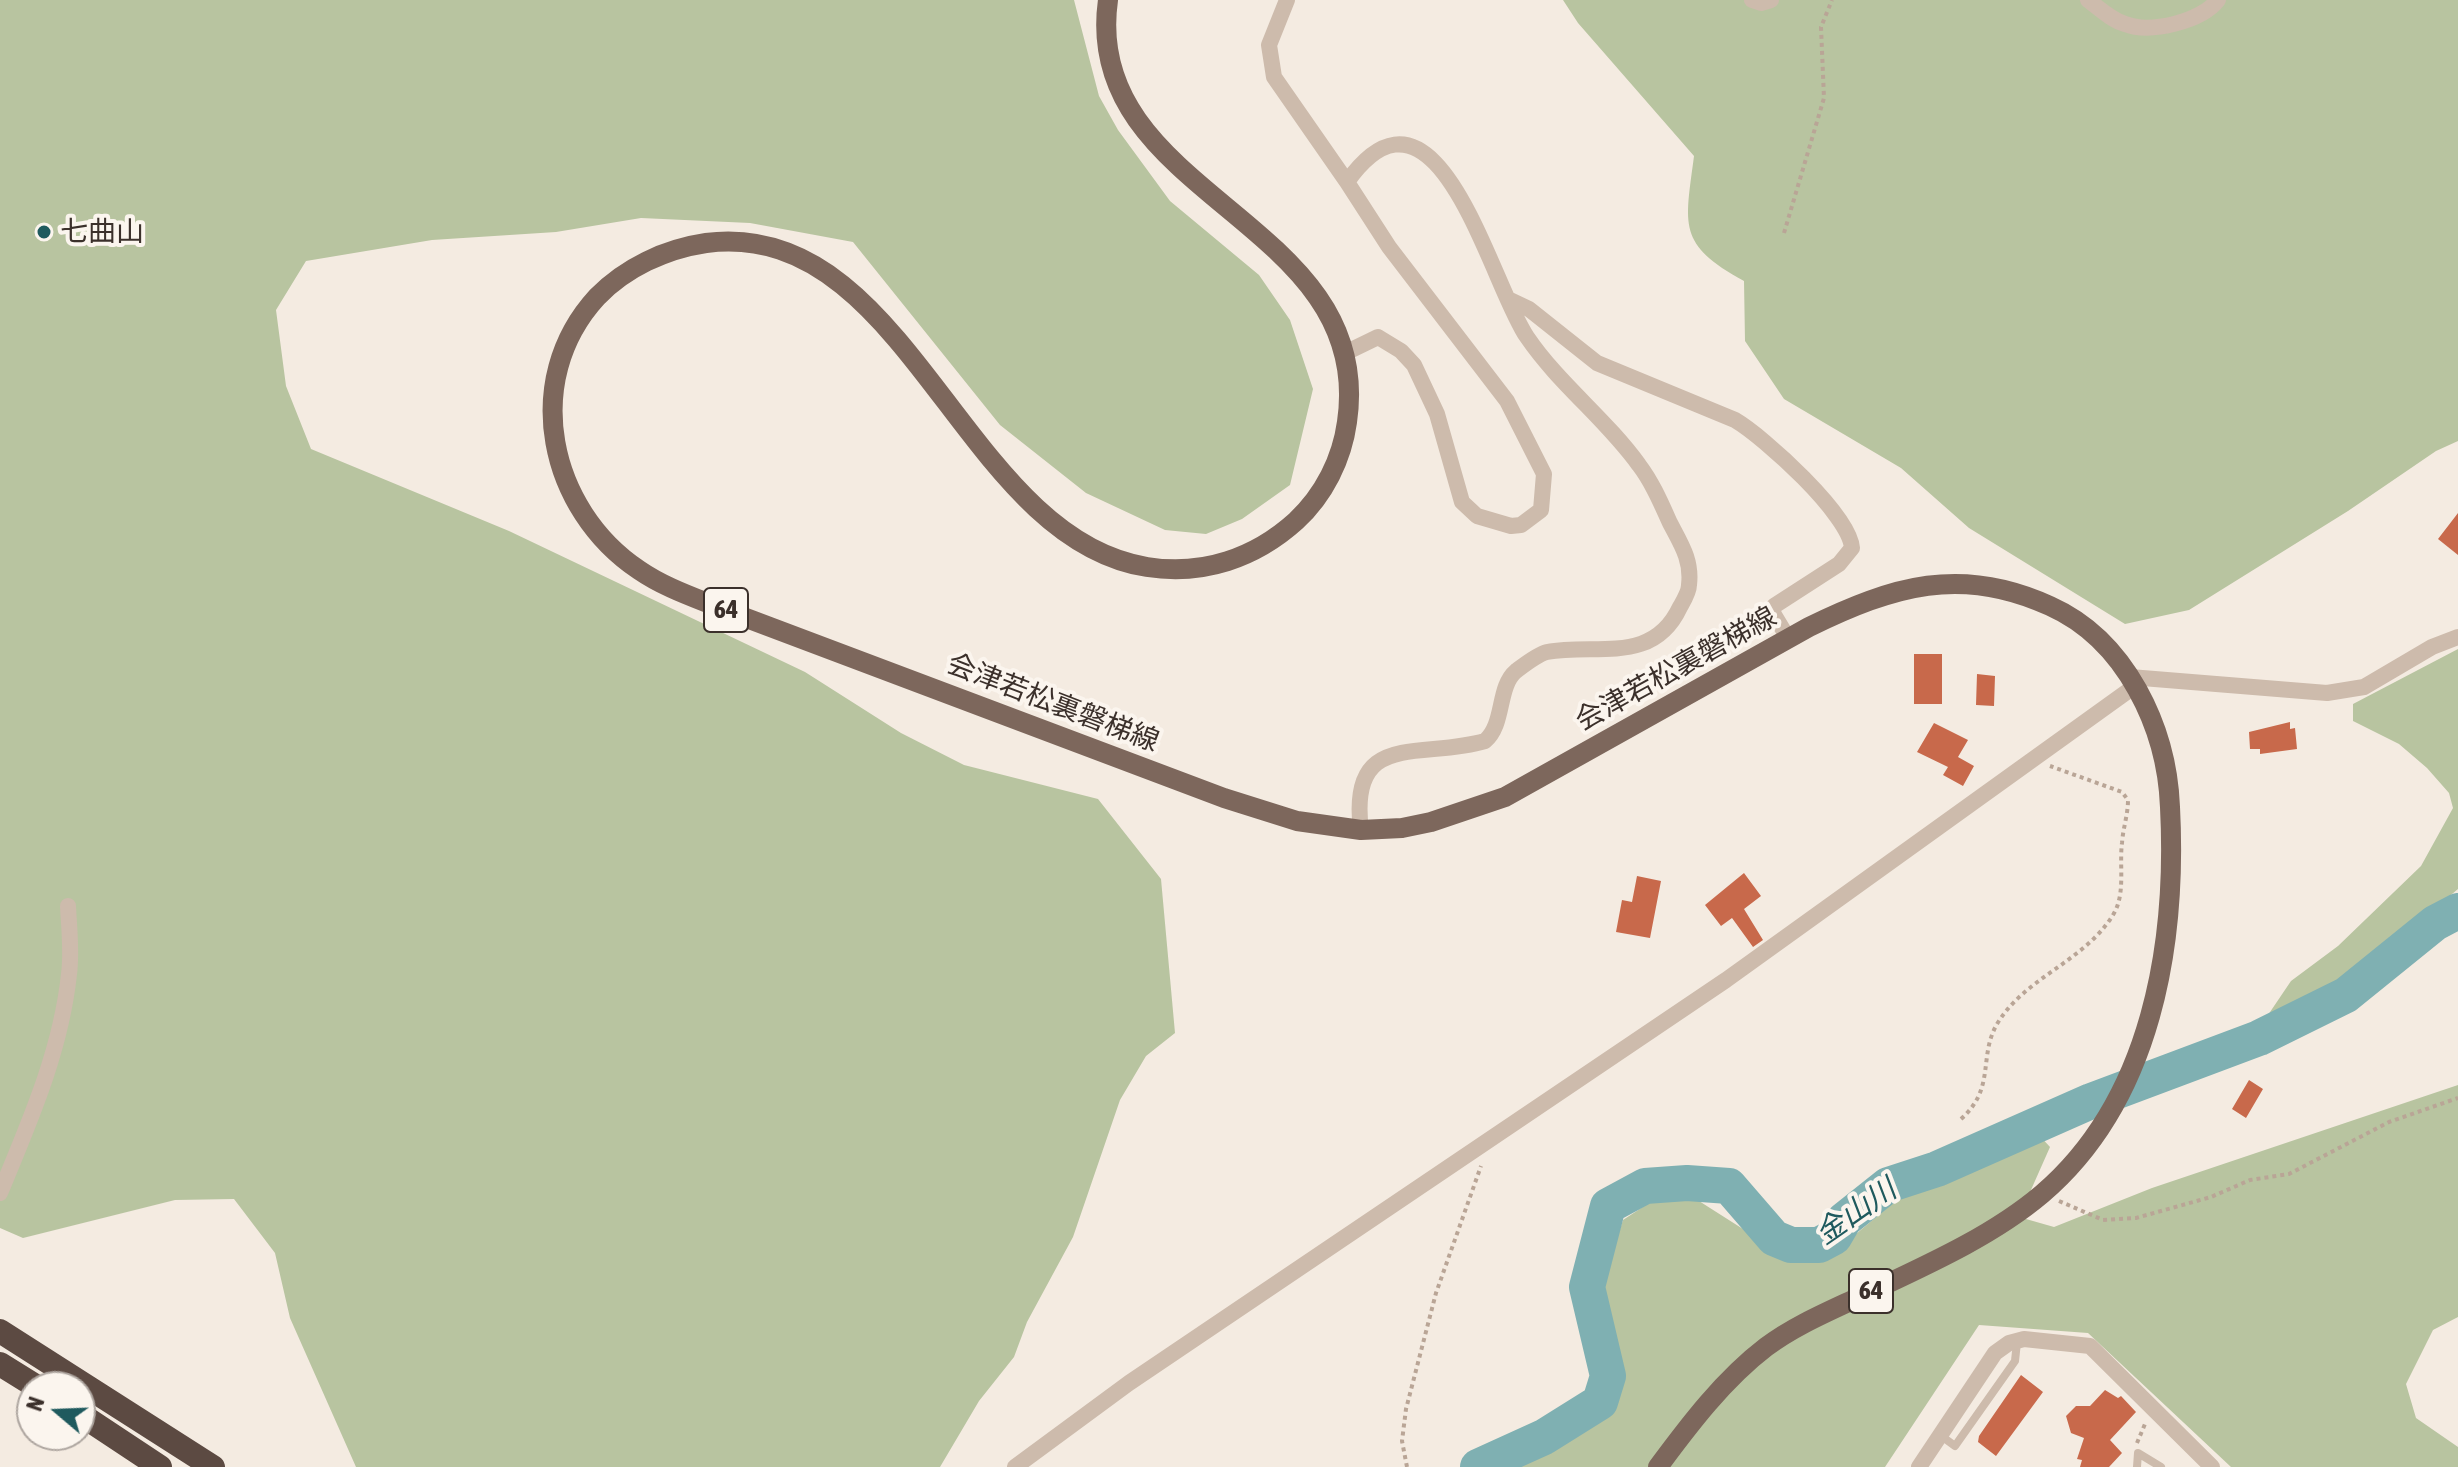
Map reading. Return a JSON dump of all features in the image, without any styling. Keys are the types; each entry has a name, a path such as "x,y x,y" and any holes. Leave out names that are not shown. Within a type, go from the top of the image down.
{"highway":[{"path":"0,1331 135,1414 213,1467"},
{"path":"96,1425 160,1467"}],"main road":[{"name":"会津若松裏磐梯線","path":"1108,0 1105,26 1111,73 1127,109 1154,145 1273,244 1296,268 1326,311 1345,353 1349,408 1345,436 1336,462 1310,508 1273,541 1235,561 1183,570 1144,567 1098,551 1062,531 1008,480 923,371 846,288 803,259 760,245 714,242 692,245 648,260 605,289 586,309 561,358 554,429 562,476 591,524 637,569 664,584 1224,798 1297,821 1361,830 1416,825 1505,797 1788,638 1883,594 1906,588 1966,582 2018,592 2054,607 2104,646 2132,681 2156,726 2164,758 2172,843 2161,977 2147,1028 2122,1091 2098,1131 2042,1194 1990,1229 1929,1263 1811,1319 1766,1347 1724,1386 1658,1467"}],"street":[{"path":"1287,0 1269,45 1274,77 1389,247 1507,401 1544,474 1541,510 1521,525 1511,526 1477,516 1462,502 1437,414 1414,365 1401,351 1378,337 1345,353"},
{"path":"1752,0 1761,3 1771,0"},
{"path":"2088,0 2122,24 2145,27 2203,15 2218,0"},
{"path":"1347,182 1369,154 1383,144 1411,148 1432,160 1448,176 1470,213 1526,336 1639,465 1689,559 1689,588 1674,621 1656,639 1612,650 1544,652 1513,673 1494,733 1485,741 1390,755 1375,761 1365,777 1360,796 1361,830"},
{"path":"1510,300 1529,309 1597,363 1735,420 1756,432 1816,491 1851,538 1852,548 1839,564 1774,606 1773,613 1788,638"},
{"path":"1015,1467 1129,1383 1726,980 2033,760 2132,681 2327,693 2364,687 2432,647 2458,637"},
{"path":"0,1193 47,1073 64,1009 70,971 68,906"},
{"path":"1919,1467 1995,1353 2017,1341 2090,1346 2212,1467"}],"lane":[{"path":"2137,1467 2138,1453 2161,1467"}],"path":[{"path":"1784,233 1824,98 1821,27 1832,0"},
{"path":"1961,1119 1981,1090 1987,1075 1987,1043 2008,1008 2028,986 2093,938 2114,914 2121,894 2120,859 2128,800 2122,792 2033,760"},
{"path":"2042,1194 2103,1220 2136,1218 2211,1197 2250,1180 2289,1174 2389,1122 2458,1098"},
{"path":"1407,1467 1402,1441 1406,1409 1436,1293 1488,1138"}],"green space":[{"path":"0,0 1074,0 1099,96 1118,130 1170,201 1259,275 1290,320 1313,389 1290,485 1242,519 1206,534 1165,530 1086,493 1000,425 853,242 750,223 641,218 556,232 432,240 306,261 276,310 286,386 311,449 509,531 805,672 901,733 964,765 1098,799 1161,879 1175,1033 1146,1056 1120,1100 1073,1237 1027,1322 1014,1357 979,1401 940,1467 356,1467 290,1318 275,1253 234,1199 175,1200 23,1238 0,1228"},
{"path":"1563,0 2458,0 2458,441 2436,451 2348,511 2189,610 2125,624 1969,528 1901,468 1784,399 1745,341 1744,281 1707,256 1690,231 1688,217 1694,156 1578,23"},
{"path":"2458,649 2458,889 2360,971 2268,1015 2291,981 2338,946 2421,866 2453,808 2449,793 2427,768 2399,744 2353,721 2353,704"},
{"path":"2458,1085 2458,1317 2433,1330 2406,1384 2416,1418 2458,1447 2458,1467 2231,1467 2088,1333 1979,1325 1885,1467 1487,1467 1573,1430 1609,1388 1616,1354 1598,1310 1601,1259 1615,1244 1623,1220 1652,1201 1699,1201 1754,1236 1800,1254 1850,1239 1906,1192 2004,1120 2025,1120 2050,1147 2019,1217 2054,1227 2152,1188"}],"building":[{"path":"2458,513 2458,555 2438,539"},
{"path":"1914,654 1942,654 1942,704 1914,704"},
{"path":"1977,674 1995,676 1994,706 1976,705"},
{"path":"2290,722 2290,729 2295,728 2297,749 2260,754 2260,749 2250,749 2249,732"},
{"path":"1934,723 1968,740 1958,757 1974,766 1963,786 1943,775 1948,767 1917,752"},
{"path":"1744,873 1761,896 1744,909 1763,940 1753,947 1732,918 1721,926 1705,905"},
{"path":"1637,876 1661,881 1650,938 1616,932 1622,900 1632,902"},
{"path":"2249,1080 2263,1089 2246,1118 2232,1109"},
{"path":"2021,1375 2043,1392 1996,1456 1978,1442 1979,1436"},
{"path":"2105,1390 2118,1398 2121,1396 2136,1412 2110,1440 2122,1453 2109,1467 2080,1467 2082,1460 2077,1459 2084,1438 2071,1433 2066,1416 2076,1406 2090,1406"}],"waterway":[{"name":"金山川","path":"1478,1467 1544,1437 1600,1402 1608,1376 1587,1287 1608,1206 1645,1186 1687,1183 1729,1186 1774,1238 1791,1245 1819,1245 1834,1237 1844,1220 1888,1185 1937,1169 2091,1101 2259,1038 2346,995 2435,923 2458,911"}],"place":[{"name":"七曲山","path":"44,232"}]}
